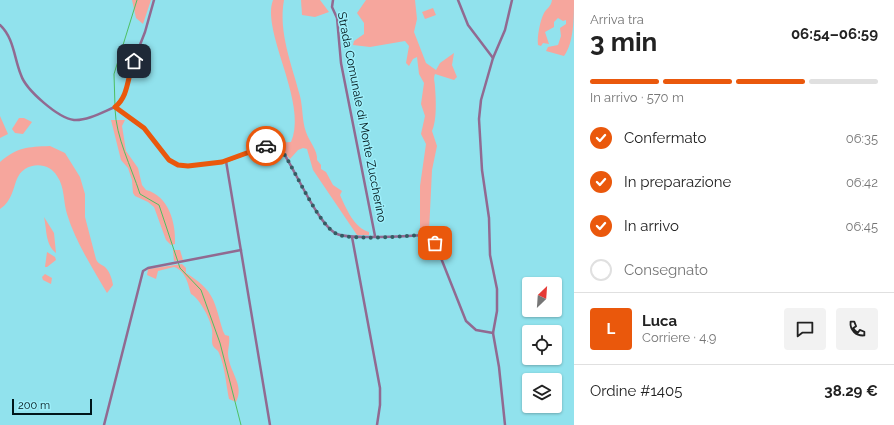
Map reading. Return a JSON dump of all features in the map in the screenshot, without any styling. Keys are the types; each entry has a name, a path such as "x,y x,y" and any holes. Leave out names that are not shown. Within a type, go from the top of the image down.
{"street":[{"path":"0,25 10,39 25,84 48,106 67,118 75,120 115,107 121,102 126,93 128,75 146,30 154,0"},
{"name":"Strada Comunale di Monte Zuccherino","path":"332,0 336,18 341,63 375,236"},
{"path":"458,0 472,30 493,58"},
{"path":"505,425 499,367 493,333 497,308 497,289 490,255 489,218 481,160 479,119 481,100 493,58 505,30 512,0"},
{"path":"115,107 145,130 173,163 188,166 226,161 265,146 278,149 285,156 326,226 337,234 352,237 423,235 433,239 466,321 476,330 493,333"},
{"path":"226,161 270,425"},
{"path":"352,237 379,386 380,405 377,425"},
{"path":"104,425 143,271 148,268 241,250"}],"shaded area":[{"path":"132,0 151,0 143,24 136,18"},
{"path":"273,0 284,0 284,36 300,96 305,128 316,153 317,160 321,165 321,169 326,172 333,185 342,191 340,195 351,217 359,226 369,232 369,235 357,235 313,170 307,149 303,148 298,150 290,159 275,145 276,143 291,142 295,115 289,84 272,24 271,9"},
{"path":"301,0 320,0 329,12 315,17 302,15"},
{"path":"366,0 415,0 417,19 414,32 426,63 436,70 440,63 454,53 452,65 457,77 454,80 435,74 434,77 436,110 432,131 437,146 432,170 429,232 420,232 420,186 426,144 421,134 425,116 421,104 424,83 419,74 417,57 413,59 409,66 406,63 409,46 405,41 370,47 353,45 354,41 364,34 364,23 357,13"},
{"path":"552,0 574,0 572,37 564,56 546,51 548,47 558,45 561,36 560,28 566,24 566,20 563,21 558,18 554,22 554,27 545,32 549,44 543,43 541,46 538,45 538,33 541,20"},
{"path":"433,8 436,15 425,19 422,12"},
{"path":"0,116 8,134 0,138"},
{"path":"19,118 24,118 32,122 23,134 15,133 12,129"},
{"path":"111,120 125,120 122,126 126,151 138,168 142,185 146,190 154,193 160,198 170,211 174,228 175,244 171,245 166,240 154,207 148,202 135,196 133,193 132,180 128,168 121,160"},
{"path":"50,146 65,153 80,177 85,194 85,217 96,259 107,269 112,280 113,285 107,293 85,255 70,224 60,180 51,169 38,165 29,167 21,172 11,197 0,209 0,162 12,153 23,149"},
{"path":"44,217 54,233 56,253 48,241"},
{"path":"173,250 180,250 183,260 174,261"},
{"path":"47,252 55,257 56,260 45,267"},
{"path":"182,264 186,268 186,273 196,279 208,291 215,304 223,331 225,335 229,336 229,361 239,390 236,402 229,399 221,358 219,352 212,344 210,321 198,300 191,294 184,275 174,267 158,271 156,279 147,275 148,269"},
{"path":"45,274 52,278 51,284 43,280 42,277"}],"waterway":[{"path":"115,106 114,74 137,0"},
{"path":"115,109 118,131 140,194 159,205 180,268 201,290 220,343 241,425"}],"way so far":[{"path":"266,146 272,146 284,154 324,222 337,234 352,237 423,235 430,237 435,243"}],"route":[{"path":"134,61 128,75 125,94 121,102 115,107 145,130 167,157 175,164 188,166 221,163 266,146"}]}
